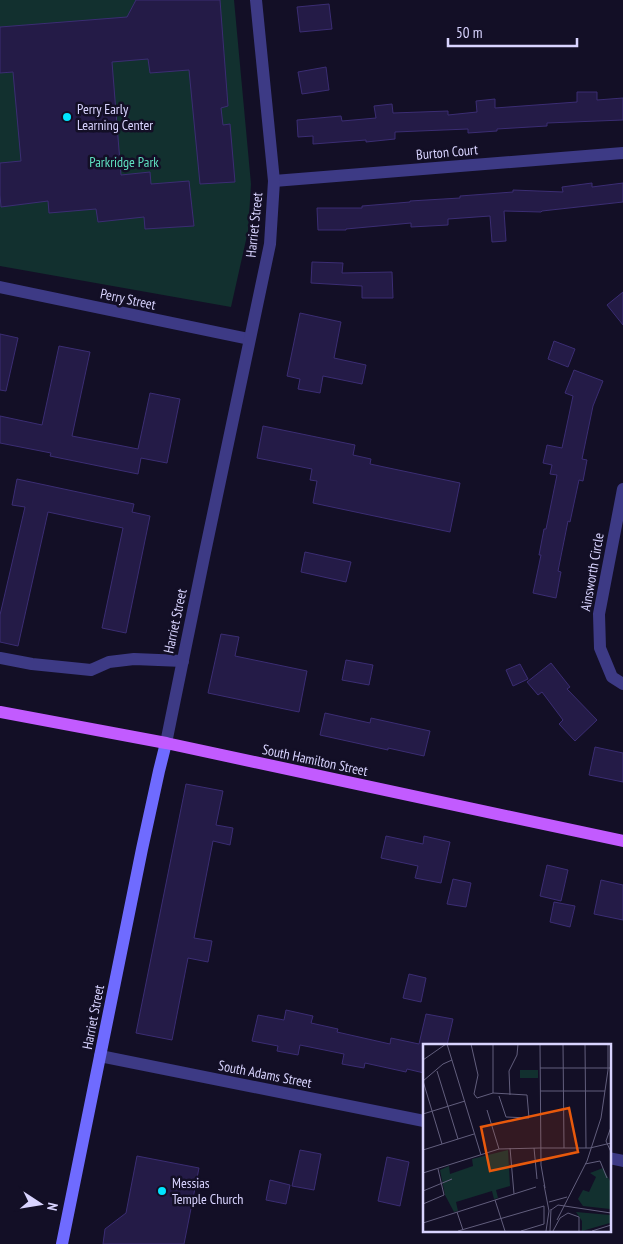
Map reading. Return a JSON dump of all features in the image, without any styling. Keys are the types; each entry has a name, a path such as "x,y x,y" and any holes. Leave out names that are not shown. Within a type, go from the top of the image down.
{"main road":[{"name":"South Hamilton Street","path":"0,712 166,743 623,841"},
{"name":"Harriet Street","path":"62,1244 142,849 166,743"}],"street":[{"name":"Harriet Street","path":"166,743 270,244 274,181 256,0"},
{"name":"Burton Court","path":"274,181 623,153"},
{"name":"Perry Street","path":"0,287 249,339"},
{"name":"Ainsworth Circle","path":"623,489 598,614 600,648 612,677 623,684"},
{"path":"0,658 91,670 109,662 134,659 182,661"},
{"name":"South Adams Street","path":"100,1056 423,1121"},
{"path":"610,1158 623,1161"}],"green space":[{"name":"Parkridge Park","path":"0,0 234,0 251,184 248,231 231,307 0,266"}],"building":[{"name":"Perry Early Learning Center","path":"136,0 220,0 228,106 221,108 223,125 230,124 235,182 200,184 189,70 150,73 148,59 112,62 121,175 150,172 151,184 189,181 194,226 145,229 144,217 98,222 96,209 49,213 48,201 1,207 0,163 21,161 13,72 0,73 0,27 127,17"},
{"path":"329,4 332,29 300,32 297,7"},
{"path":"326,67 329,90 302,94 298,72"},
{"path":"577,92 597,92 597,100 623,98 623,120 547,123 547,126 468,133 468,129 395,132 395,139 366,142 366,140 313,144 313,136 298,137 297,120 341,116 342,121 376,118 374,106 392,104 393,113 448,111 448,115 477,112 476,101 495,99 495,108 577,102"},
{"path":"592,183 592,187 623,183 623,202 541,212 504,211 506,241 492,242 490,216 448,219 448,225 411,227 411,223 346,230 318,230 317,208 362,208 362,206 513,192 513,190 563,192 562,187"},
{"path":"312,262 343,263 342,273 392,272 393,298 362,298 362,286 311,283"},
{"path":"623,292 623,325 607,305"},
{"path":"300,313 341,322 334,358 366,365 362,384 323,376 320,393 298,389 300,379 287,376"},
{"path":"0,334 18,338 6,391 0,390"},
{"path":"554,341 575,349 568,367 548,359"},
{"path":"59,346 90,352 72,436 138,449 150,393 180,399 167,463 141,458 138,474 50,456 51,453 0,443 0,416 42,425"},
{"path":"574,370 603,381 593,406 582,459 587,460 583,481 579,480 570,522 568,521 558,571 561,572 556,598 533,593 544,529 546,529 557,475 550,474 552,465 543,463 547,445 562,448 573,396 565,393"},
{"path":"263,426 355,445 353,455 371,459 370,464 460,483 450,532 313,503 317,481 310,480 312,469 257,458"},
{"path":"17,479 134,504 132,512 150,516 126,633 102,628 123,528 48,512 18,646 0,642 0,615 25,507 12,505"},
{"path":"305,552 351,562 346,582 301,572"},
{"path":"221,634 239,637 235,656 307,671 299,712 208,693"},
{"path":"346,660 373,665 369,685 342,680"},
{"path":"551,663 570,687 567,689 597,720 575,741 559,724 563,720 542,692 538,695 527,682"},
{"path":"520,664 528,679 513,686 506,670"},
{"path":"325,713 370,723 371,718 430,731 424,756 320,735"},
{"path":"595,747 623,753 623,782 589,775"},
{"path":"186,784 223,791 216,825 233,828 230,845 213,841 194,938 212,941 208,962 188,958 172,1040 136,1033"},
{"path":"386,836 423,844 424,836 450,842 441,883 415,878 418,866 381,858"},
{"path":"547,865 568,870 561,901 540,896"},
{"path":"453,879 471,883 466,907 447,904"},
{"path":"601,880 623,885 623,920 594,914"},
{"path":"554,902 575,906 570,927 550,922"},
{"path":"409,974 426,978 421,1002 403,998"},
{"path":"286,1010 313,1016 311,1023 338,1029 337,1032 390,1044 391,1038 419,1044 426,1014 453,1019 447,1044 423,1044 423,1073 407,1069 406,1072 365,1063 364,1068 342,1064 344,1054 300,1045 298,1055 277,1051 278,1046 252,1041 258,1015 284,1020"},
{"path":"300,1150 321,1154 314,1190 292,1186"},
{"name":"Messias Temple Church","path":"137,1156 199,1168 184,1244 103,1244 105,1229 126,1213"},
{"path":"387,1157 409,1162 400,1206 378,1201"},
{"path":"270,1180 290,1185 286,1204 266,1200"}],"place":[{"name":"Perry Early Learning Center","path":"67,117"},
{"name":"Messias Temple Church","path":"162,1191"}]}
